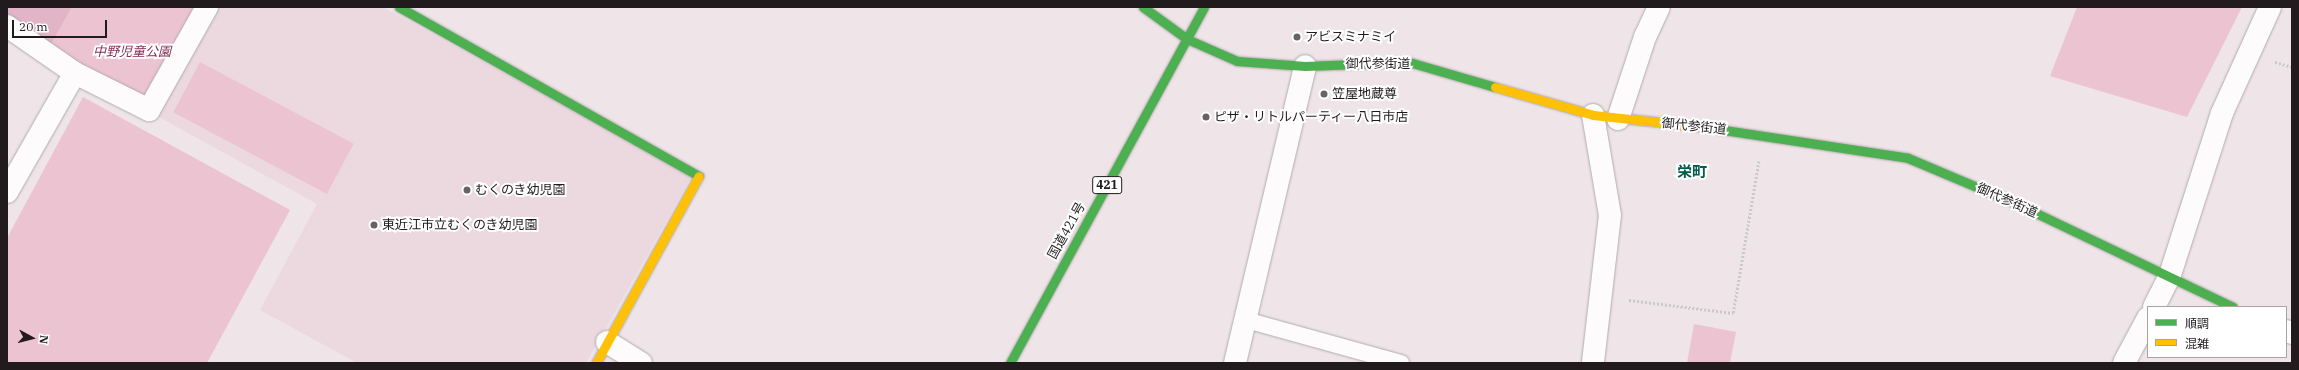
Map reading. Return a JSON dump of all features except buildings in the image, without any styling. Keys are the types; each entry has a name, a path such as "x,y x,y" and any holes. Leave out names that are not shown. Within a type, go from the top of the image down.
{"main road":[{"path":"399,7 700,178 596,363"},
{"name":"御代参街道","path":"1143,7 1187,39 1237,61 1305,66 1409,62 1593,115 1618,119 1764,134 1908,158 2018,204 2169,278 2231,306"},
{"name":"国道421号","path":"1010,363 1204,7"}],"street":[{"path":"7,26 75,73 149,110 207,7"},
{"path":"1618,119 1645,37 1659,7"},
{"path":"2155,306 2169,278 2222,113 2270,7"},
{"path":"1235,363 1305,66"},
{"path":"7,192 75,73"},
{"path":"1593,115 1610,215 1604,297 1593,363"},
{"path":"2124,363 2147,320"},
{"path":"607,342 641,363"}],"lane":[{"path":"1246,320 1401,363"}],"path":[{"path":"1604,297 1733,312 1764,134"}],"shaded area":[{"path":"7,7 72,7 45,55 7,28"},
{"path":"216,7 383,7 692,176 586,363 357,363 260,310 317,204 157,116"}],"green space":[{"name":"中野児童公園","path":"72,7 209,7 149,110 45,55"},
{"path":"2077,7 2242,7 2187,117 2050,76"},
{"path":"200,62 354,144 327,194 173,112"},
{"path":"83,97 290,210 207,363 7,363 7,238"},
{"path":"1694,324 1736,332 1730,363 1687,363"}],"traffic: fast":[{"path":"399,7 699,176"},
{"path":"1143,7 1187,39 1237,61 1305,66 1409,62 1495,87"},
{"path":"1010,363 1204,7"},
{"path":"1704,127 1908,158 2017,204 2231,306"}],"traffic: slow":[{"path":"1495,87 1593,115 1704,127"},
{"path":"596,363 699,176"}],"place":[{"name":"アビスミナミイ","path":"1297,37"},
{"name":"笠屋地蔵尊","path":"1324,94"},
{"name":"ピザ・リトルパーティー八日市店","path":"1206,117"},
{"name":"むくのき幼児園","path":"467,190"},
{"name":"東近江市立むくのき幼児園","path":"374,225"}],"district":[{"name":"栄町","path":"1692,172"}]}
